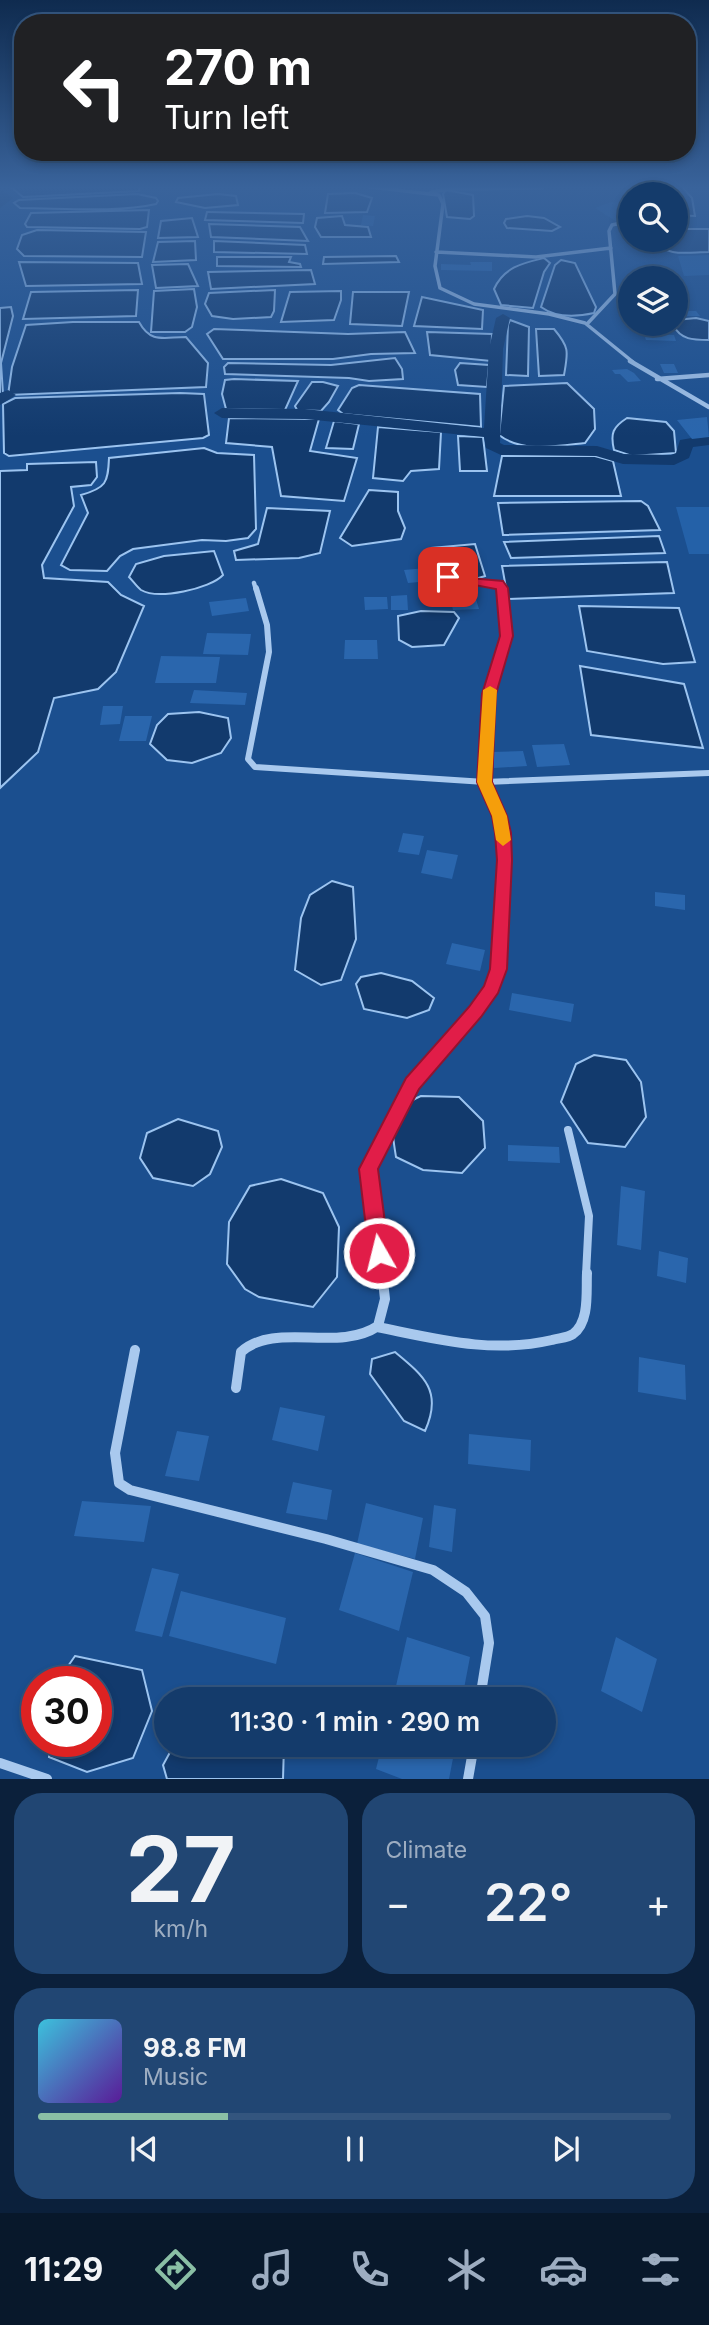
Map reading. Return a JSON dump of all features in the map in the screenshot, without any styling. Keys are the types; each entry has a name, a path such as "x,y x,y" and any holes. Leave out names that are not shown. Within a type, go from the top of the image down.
{"street":[{"path":"436,270 440,288 452,297 480,305 587,324 613,348 656,379 709,407"},
{"path":"587,324 615,294 613,270"},
{"path":"656,379 709,374"},
{"path":"236,1388 241,1352 251,1343 265,1339 361,1335 377,1327 383,1317 385,1299 368,1169 412,1083 475,1012 492,988 498,969 505,860 499,816 485,782 489,694 506,636 502,588 499,584 448,577 437,569 429,553"},
{"path":"254,583 267,625 269,652 248,759 254,766 485,782 709,774"},
{"path":"377,1327 471,1346 528,1345 572,1335 581,1324 585,1310 589,1216 568,1130"},
{"path":"135,1350 115,1453 119,1483 130,1490 326,1539 433,1570 466,1592 485,1616 489,1643 482,1687"},
{"path":"468,1779 472,1757"},
{"path":"0,1763 47,1779"}],"shaded area":[{"path":"21,270 139,270 142,284 26,286"},
{"path":"153,270 191,270 198,286 156,288"},
{"path":"311,270 315,284 211,289 208,272"},
{"path":"545,270 533,308 501,305 494,289 509,271"},
{"path":"553,270 578,270 596,307 594,313 566,316 541,307"},
{"path":"688,270 709,270 709,275 688,276"},
{"path":"194,289 197,307 192,327 185,332 151,332 154,291"},
{"path":"138,290 136,316 23,319 31,292"},
{"path":"275,290 271,317 233,319 212,316 205,304 209,293"},
{"path":"341,291 341,300 334,320 281,322 290,292"},
{"path":"353,292 409,292 402,326 350,324"},
{"path":"422,297 483,310 482,329 414,326"},
{"path":"11,307 13,316 1,363 3,394 0,395 0,308"},
{"path":"688,319 709,321 709,340 684,336 688,336"},
{"path":"510,320 529,327 528,376 506,375"},
{"path":"139,322 148,334 159,338 186,337 208,363 206,387 8,395 12,367 26,325"},
{"path":"214,329 348,334 405,332 415,353 371,354 333,359 223,359 207,334"},
{"path":"536,329 554,329 563,341 567,355 564,375 539,376"},
{"path":"427,332 492,334 491,361 430,355"},
{"path":"395,358 402,369 403,379 369,381 225,374 224,367 228,363 331,365"},
{"path":"460,363 489,365 487,387 458,385 455,370"},
{"path":"225,380 298,381 285,410 226,409 222,394"},
{"path":"312,382 338,386 321,411 297,410 295,406"},
{"path":"567,383 594,409 595,429 585,443 552,447 529,446 508,441 499,435 504,386"},
{"path":"359,385 480,394 481,427 343,414 338,410 352,388"},
{"path":"204,394 209,435 203,438 9,456 4,453 3,404 15,398"},
{"path":"229,418 319,419 310,451 357,458 344,501 281,496 272,447 226,443"},
{"path":"627,418 666,422 674,431 676,453 632,456 614,450 614,431 618,424"},
{"path":"334,421 359,424 353,449 326,448"},
{"path":"378,427 441,432 439,469 411,471 403,481 373,478"},
{"path":"458,436 483,437 487,471 460,471"},
{"path":"204,448 217,453 254,455 256,529 248,538 202,540 133,549 120,556 107,571 70,570 61,565 88,513 81,495 101,487 108,473 109,458"},
{"path":"502,456 595,456 613,461 621,496 494,496"},
{"path":"96,462 97,477 91,485 71,487 74,506 42,565 44,578 108,582 121,595 144,606 116,672 98,689 54,698 38,752 0,788 0,471 27,470 27,464"},
{"path":"369,490 398,492 398,511 405,528 401,539 352,546 340,538"},
{"path":"641,501 648,506 660,530 503,535 498,503"},
{"path":"676,507 709,507 709,554 689,554"},
{"path":"267,508 330,511 320,553 299,558 236,560 234,551 258,544"},
{"path":"659,536 665,553 511,558 504,542"},
{"path":"475,544 485,576 472,580 437,563 432,548"},
{"path":"214,551 223,575 196,589 149,593 141,590 129,577 136,564 164,556"},
{"path":"667,562 674,593 508,599 502,566"},
{"path":"579,606 679,608 695,662 663,664 587,651"},
{"path":"421,611 454,612 459,618 444,645 412,647 399,640 398,616"},
{"path":"580,666 684,684 703,748 591,735"},
{"path":"199,712 228,718 231,738 221,753 192,763 167,760 150,744 157,725 168,714"},
{"path":"332,881 353,887 356,939 341,980 321,985 295,970 301,918 310,895"},
{"path":"381,973 412,981 434,998 429,1010 407,1018 364,1009 356,984 361,977"},
{"path":"594,1055 626,1060 641,1082 646,1117 625,1147 588,1143 561,1102 576,1064"},
{"path":"421,1096 459,1097 483,1121 485,1148 462,1173 423,1170 396,1157 394,1120 402,1107"},
{"path":"178,1119 218,1131 222,1147 210,1174 193,1186 153,1178 140,1158 147,1133"},
{"path":"281,1179 323,1193 339,1227 337,1277 313,1307 259,1297 245,1289 227,1264 229,1222 250,1186"},
{"path":"395,1352 428,1386 432,1405 425,1431 404,1421 370,1374 372,1359"},
{"path":"75,1656 142,1670 152,1711 133,1758 87,1772 49,1757 112,1757 112,1666 68,1666"},
{"path":"167,1757 284,1757 283,1779 167,1779 163,1765"}],"building":[{"path":"688,311 696,311 700,316 688,316"},
{"path":"645,336 674,336 676,341 646,340"},
{"path":"660,364 674,364 678,373 664,373"},
{"path":"627,369 641,381 628,382 612,370"},
{"path":"707,417 709,437 692,439 677,420"},
{"path":"426,568 430,581 408,583 404,570"},
{"path":"407,595 408,610 391,610 391,596"},
{"path":"475,596 479,609 453,610 450,598"},
{"path":"364,597 387,597 388,609 365,610"},
{"path":"246,598 249,611 212,616 209,602"},
{"path":"207,633 251,634 248,655 203,654"},
{"path":"345,640 377,640 378,659 344,659"},
{"path":"161,656 220,657 216,683 155,683"},
{"path":"194,690 247,693 245,705 190,703"},
{"path":"103,706 123,706 120,724 100,725"},
{"path":"125,716 152,716 146,741 119,741"},
{"path":"564,744 570,765 537,767 532,745"},
{"path":"523,751 527,766 494,768 491,752"},
{"path":"403,833 424,836 419,855 398,852"},
{"path":"427,850 458,855 452,879 421,873"},
{"path":"655,892 685,895 685,910 655,906"},
{"path":"452,943 485,950 480,971 446,964"},
{"path":"512,993 574,1004 571,1022 509,1010"},
{"path":"508,1145 559,1147 560,1163 508,1161"},
{"path":"621,1186 645,1191 641,1250 617,1245"},
{"path":"659,1251 688,1258 686,1283 657,1276"},
{"path":"639,1357 685,1365 686,1400 638,1392"},
{"path":"280,1407 325,1416 318,1451 272,1440"},
{"path":"177,1431 209,1436 199,1481 165,1476"},
{"path":"469,1434 531,1440 530,1471 468,1464"},
{"path":"293,1482 332,1490 327,1520 286,1513"},
{"path":"82,1501 151,1506 144,1542 74,1536"},
{"path":"366,1503 423,1518 415,1559 357,1544"},
{"path":"434,1505 456,1509 452,1552 429,1547"},
{"path":"355,1553 413,1572 399,1631 339,1610"},
{"path":"152,1568 179,1574 162,1637 135,1631"},
{"path":"181,1591 286,1618 276,1664 169,1636"},
{"path":"407,1637 470,1657 464,1687 396,1686"},
{"path":"616,1637 657,1659 642,1712 601,1691"},
{"path":"379,1757 453,1757 449,1779 402,1779 376,1769"}],"waterway":[{"path":"503,318 496,349 492,445 501,450 597,451 623,459 674,460 683,455 686,443 709,440"},
{"path":"0,400 8,395"},
{"path":"222,413 305,414 490,433"}],"slow traffic":[{"path":"490,690 485,782 499,816 503,840"}],"route":[{"path":"379,1253 368,1169 412,1083 475,1012 492,988 498,969 505,860 499,816 485,782 489,694 506,636 502,588 499,584 448,577"}]}
